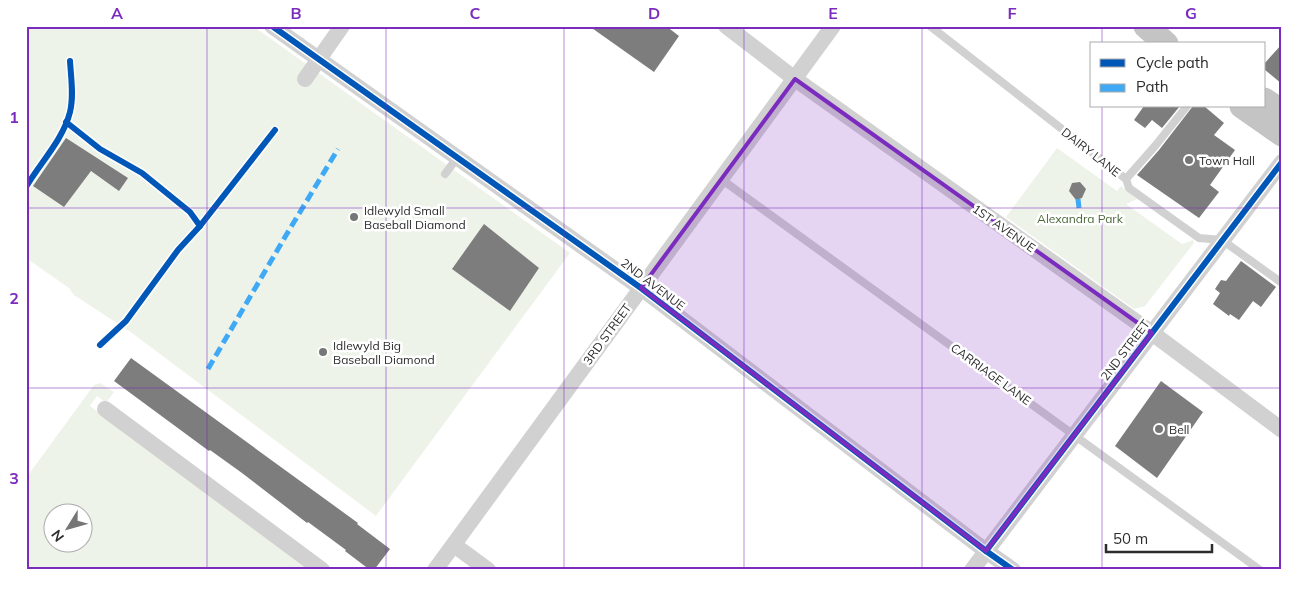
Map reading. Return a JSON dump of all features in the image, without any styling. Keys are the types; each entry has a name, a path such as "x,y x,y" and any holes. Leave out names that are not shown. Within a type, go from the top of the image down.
{"main road":[{"path":"1266,101 1282,112"},
{"path":"1245,108 1282,134"}],"street":[{"name":"2ND AVENUE","path":"272,26 641,288 1013,570"},
{"path":"305,79 342,26"},
{"name":"1ST AVENUE","path":"726,26 795,79 1152,333 1282,430"},
{"name":"3RD STREET","path":"435,570 833,26"},
{"name":"2ND STREET","path":"972,570 1282,162"},
{"path":"105,409 322,570"},
{"path":"454,545 488,570"}],"lane":[{"name":"DAIRY LANE","path":"930,26 1126,179 1129,188 1199,238 1222,240 1282,283"},
{"path":"1126,179 1185,108"},
{"path":"445,174 458,158"},
{"name":"CARRIAGE LANE","path":"721,179 1260,570"}],"highlighted area":[{"path":"795,79 1152,333 986,551 641,288"}],"green space":[{"path":"26,26 253,26 570,253 376,516 132,333 74,295 69,288 26,258"},
{"name":"Alexandra Park","path":"1057,148 1117,191 1121,186 1137,199 1126,204 1182,244 1193,240 1194,243 1145,306 1134,309 1006,217"},
{"path":"100,383 114,392 106,403 97,396 90,406 312,570 26,570 26,478 94,385"}],"building":[{"path":"589,26 666,26 679,36 654,72"},
{"path":"1282,44 1282,84 1266,71 1266,62"},
{"path":"1143,108 1178,108 1162,128 1152,120 1145,128 1134,120"},
{"name":"Town Hall","path":"1191,108 1206,108 1224,123 1214,135 1235,150 1210,185 1219,192 1199,218 1137,175"},
{"path":"66,138 128,178 119,191 91,171 64,207 33,186"},
{"path":"1080,182 1086,189 1082,198 1076,200 1069,191 1072,183"},
{"path":"484,224 539,268 510,311 452,269"},
{"path":"1241,261 1276,287 1261,307 1253,301 1239,320 1230,314 1229,316 1213,304 1220,293 1215,289 1221,280 1226,281"},
{"path":"131,358 358,523 390,549 374,570 370,570 242,473 114,381"},
{"name":"Bell","path":"1161,381 1203,412 1157,478 1115,446"}],"marked path":[{"path":"208,369 338,149"},
{"path":"1078,199 1079,208"}],"cycle path":[{"path":"272,26 641,288 1013,570"},
{"path":"26,187 57,142 67,122 72,100 70,61"},
{"path":"66,122 100,149 142,173 190,212 200,226 178,250 126,321 100,345"},
{"path":"200,226 275,130"},
{"path":"986,551 1282,162"}],"place":[{"name":"Town Hall","path":"1189,160"},
{"name":"Idlewyld Small Baseball Diamond","path":"354,217"},
{"name":"Idlewyld Big Baseball Diamond","path":"323,352"},
{"name":"Bell","path":"1159,429"}]}
